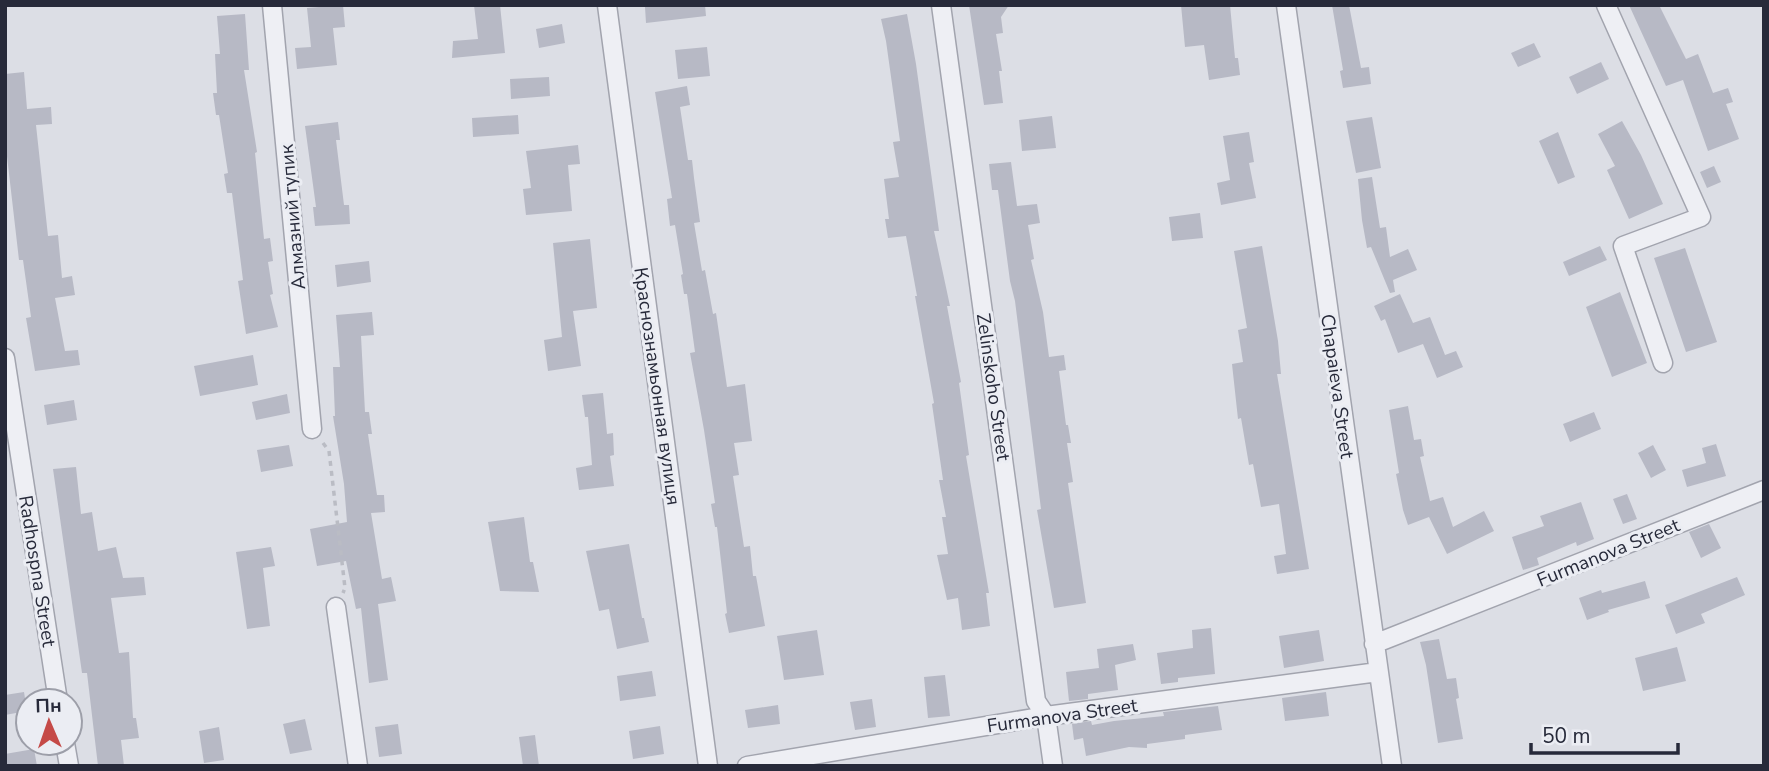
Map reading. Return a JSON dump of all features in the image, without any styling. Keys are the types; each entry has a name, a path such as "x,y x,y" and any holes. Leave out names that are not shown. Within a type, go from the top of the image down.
{"street":[{"name":"Алмазний тупик","path":"272,5 312,429"},
{"name":"Краснознамьонная вулиця","path":"607,5 708,766"},
{"name":"Zelinskoho Street","path":"942,5 1036,701 1046,716 1053,766"},
{"name":"Chapaieva Street","path":"1286,5 1392,766"},
{"path":"1606,5 1701,217 1623,246 1663,363"},
{"name":"Radhospna Street","path":"5,358 56,687"},
{"name":"Furmanova Street","path":"1374,644 1764,490"},
{"path":"336,607 358,766"},
{"name":"Furmanova Street","path":"747,766 1046,716 1378,672"}],"path":[{"path":"312,429 329,451 345,588 336,607"}],"building":[{"path":"343,5 345,27 333,28 337,65 297,69 295,48 311,47 307,8"},
{"path":"474,5 500,5 505,53 452,58 453,41 478,39"},
{"path":"705,5 706,16 646,23 645,7"},
{"path":"969,5 1009,5 1001,17 1003,33 996,34 1002,71 999,71 1003,103 984,105"},
{"path":"1181,5 1230,5 1235,58 1238,58 1240,75 1209,80 1204,45 1185,47"},
{"path":"1332,5 1349,5 1361,68 1369,67 1371,84 1343,88 1340,71 1343,70"},
{"path":"1629,5 1659,5 1686,59 1698,54 1713,93 1728,88 1733,102 1726,104 1739,139 1708,151 1683,80 1666,86"},
{"path":"245,14 249,70 244,70 257,152 264,239 270,238 273,261 268,262 273,294 270,295 278,327 246,334 238,281 243,280 232,193 227,193 224,174 228,173 213,93 217,93 215,54 220,54 217,16"},
{"path":"907,14 939,231 934,231 950,306 947,306 961,382 969,455 966,456 989,593 986,593 990,626 962,630 958,598 947,600 937,555 948,554 942,517 946,517 939,480 943,480 932,404 934,403 906,236 888,238 885,219 889,219 884,179 899,177 893,142 900,141 881,19"},
{"path":"562,24 565,43 539,48 536,29"},
{"path":"1534,43 1541,57 1518,67 1511,53"},
{"path":"707,47 710,76 678,79 675,50"},
{"path":"1601,62 1609,79 1577,94 1569,77"},
{"path":"24,72 27,109 51,107 52,124 36,125 48,236 58,235 62,278 72,276 75,295 55,298 65,351 78,350 80,365 35,371 26,318 31,317 23,260 19,260 5,139 5,74"},
{"path":"549,77 550,96 511,99 510,79"},
{"path":"687,86 690,105 680,107 688,160 692,160 700,222 694,223 702,271 705,270 713,314 716,313 727,387 745,384 752,441 734,443 739,475 733,476 744,547 750,546 753,576 756,576 765,626 729,633 717,527 711,504 715,503 690,353 695,352 675,225 670,226 667,199 672,198 655,92"},
{"path":"518,115 519,134 473,137 472,118"},
{"path":"1052,116 1056,148 1022,151 1019,120"},
{"path":"1372,117 1381,168 1356,173 1346,121"},
{"path":"1622,121 1663,204 1629,219 1607,170 1615,166 1598,134"},
{"path":"338,122 340,140 336,140 344,205 349,205 350,224 315,226 313,207 316,207 305,126"},
{"path":"1249,132 1254,162 1249,163 1256,198 1221,205 1217,183 1230,180 1223,136"},
{"path":"1558,132 1575,177 1558,184 1539,141"},
{"path":"578,145 580,164 568,165 572,211 526,215 523,189 531,188 526,151"},
{"path":"1011,162 1017,206 1037,204 1040,223 1028,225 1034,259 1031,260 1043,312 1049,357 1064,355 1066,370 1059,371 1071,443 1067,443 1073,482 1068,483 1086,603 1054,608 1037,510 1041,509 1015,301 998,190 992,190 989,164"},
{"path":"1714,166 1721,182 1707,188 1700,172"},
{"path":"1372,177 1380,228 1386,227 1390,257 1408,249 1417,270 1393,280 1395,292 1390,293 1371,247 1367,248 1362,220 1358,179"},
{"path":"1200,213 1203,238 1172,241 1169,217"},
{"path":"590,239 597,308 573,311 581,366 548,371 544,340 562,337 553,243"},
{"path":"1262,246 1278,341 1281,374 1277,374 1309,569 1277,574 1274,556 1286,554 1279,504 1261,507 1253,464 1249,465 1241,418 1238,419 1232,364 1243,362 1238,330 1247,328 1234,251"},
{"path":"1600,246 1607,260 1569,276 1563,262"},
{"path":"1685,248 1717,342 1686,352 1654,258"},
{"path":"369,261 371,282 337,287 335,265"},
{"path":"1620,292 1647,363 1612,377 1586,307"},
{"path":"1400,294 1413,323 1430,317 1445,355 1456,351 1463,367 1437,378 1423,344 1398,353 1385,319 1381,321 1374,306"},
{"path":"372,312 374,335 361,336 365,412 369,412 372,434 368,434 377,495 384,495 385,512 371,513 382,579 391,577 396,601 378,604 388,680 369,683 361,608 356,609 346,561 317,566 310,529 347,522 333,416 333,367 340,367 336,315"},
{"path":"253,355 258,385 200,396 194,366"},
{"path":"603,393 607,434 613,433 614,455 610,456 614,486 579,490 576,468 592,465 588,417 585,417 582,395"},
{"path":"287,394 290,413 256,420 252,402"},
{"path":"74,400 77,420 47,425 44,405"},
{"path":"1408,406 1414,440 1421,439 1424,456 1420,457 1430,501 1443,497 1453,527 1484,511 1494,531 1447,554 1429,517 1408,525 1403,510 1389,410"},
{"path":"1594,412 1601,429 1570,442 1563,424"},
{"path":"1716,444 1726,476 1687,487 1682,470 1706,463 1702,448"},
{"path":"289,445 293,466 261,472 257,450"},
{"path":"1653,445 1666,470 1651,478 1638,453"},
{"path":"76,467 81,514 92,512 98,551 116,547 123,578 144,577 146,595 111,598 119,653 129,652 133,718 136,718 139,738 121,740 124,766 98,766 87,673 82,673 53,469"},
{"path":"1627,494 1637,519 1623,524 1613,499"},
{"path":"1581,502 1594,539 1577,546 1576,542 1537,558 1539,565 1523,570 1512,537 1544,526 1540,516"},
{"path":"524,517 530,562 533,562 539,592 500,591 488,522"},
{"path":"1709,524 1721,548 1701,558 1689,532"},
{"path":"629,544 649,642 617,649 609,609 599,611 586,551"},
{"path":"271,547 275,566 263,568 270,626 247,629 236,552"},
{"path":"1737,577 1745,595 1701,614 1705,623 1676,634 1665,605"},
{"path":"1645,581 1650,598 1608,610 1609,612 1587,620 1579,598 1601,590 1602,593"},
{"path":"1211,628 1215,674 1178,678 1178,682 1161,684 1157,653 1193,648 1192,630"},
{"path":"817,630 824,675 784,680 777,636"},
{"path":"1319,630 1324,661 1284,668 1279,636"},
{"path":"1439,639 1447,679 1456,678 1459,698 1456,699 1463,739 1438,743 1420,642"},
{"path":"1133,644 1136,660 1115,665 1118,690 1088,694 1088,699 1069,701 1066,672 1099,668 1097,649"},
{"path":"1677,647 1686,681 1643,691 1635,658"},
{"path":"652,671 656,696 620,701 617,676"},
{"path":"945,675 950,716 928,718 924,677"},
{"path":"1326,692 1329,716 1285,721 1282,698"},
{"path":"14,694 14,713 5,715 5,695"},
{"path":"872,699 876,727 855,730 850,702"},
{"path":"778,705 780,724 748,728 745,710"},
{"path":"1218,706 1222,730 1147,744 1147,748 1129,747 1086,756 1083,738 1074,740 1072,724 1091,721 1092,725 1164,716 1163,712"},
{"path":"305,719 312,750 290,754 283,724"},
{"path":"398,724 402,754 379,757 375,727"},
{"path":"660,726 664,754 633,759 629,731"},
{"path":"219,727 224,760 204,763 199,731"},
{"path":"535,735 539,766 523,766 519,737"},
{"path":"14,752 14,757 35,757 37,766 5,766 5,754"}]}
